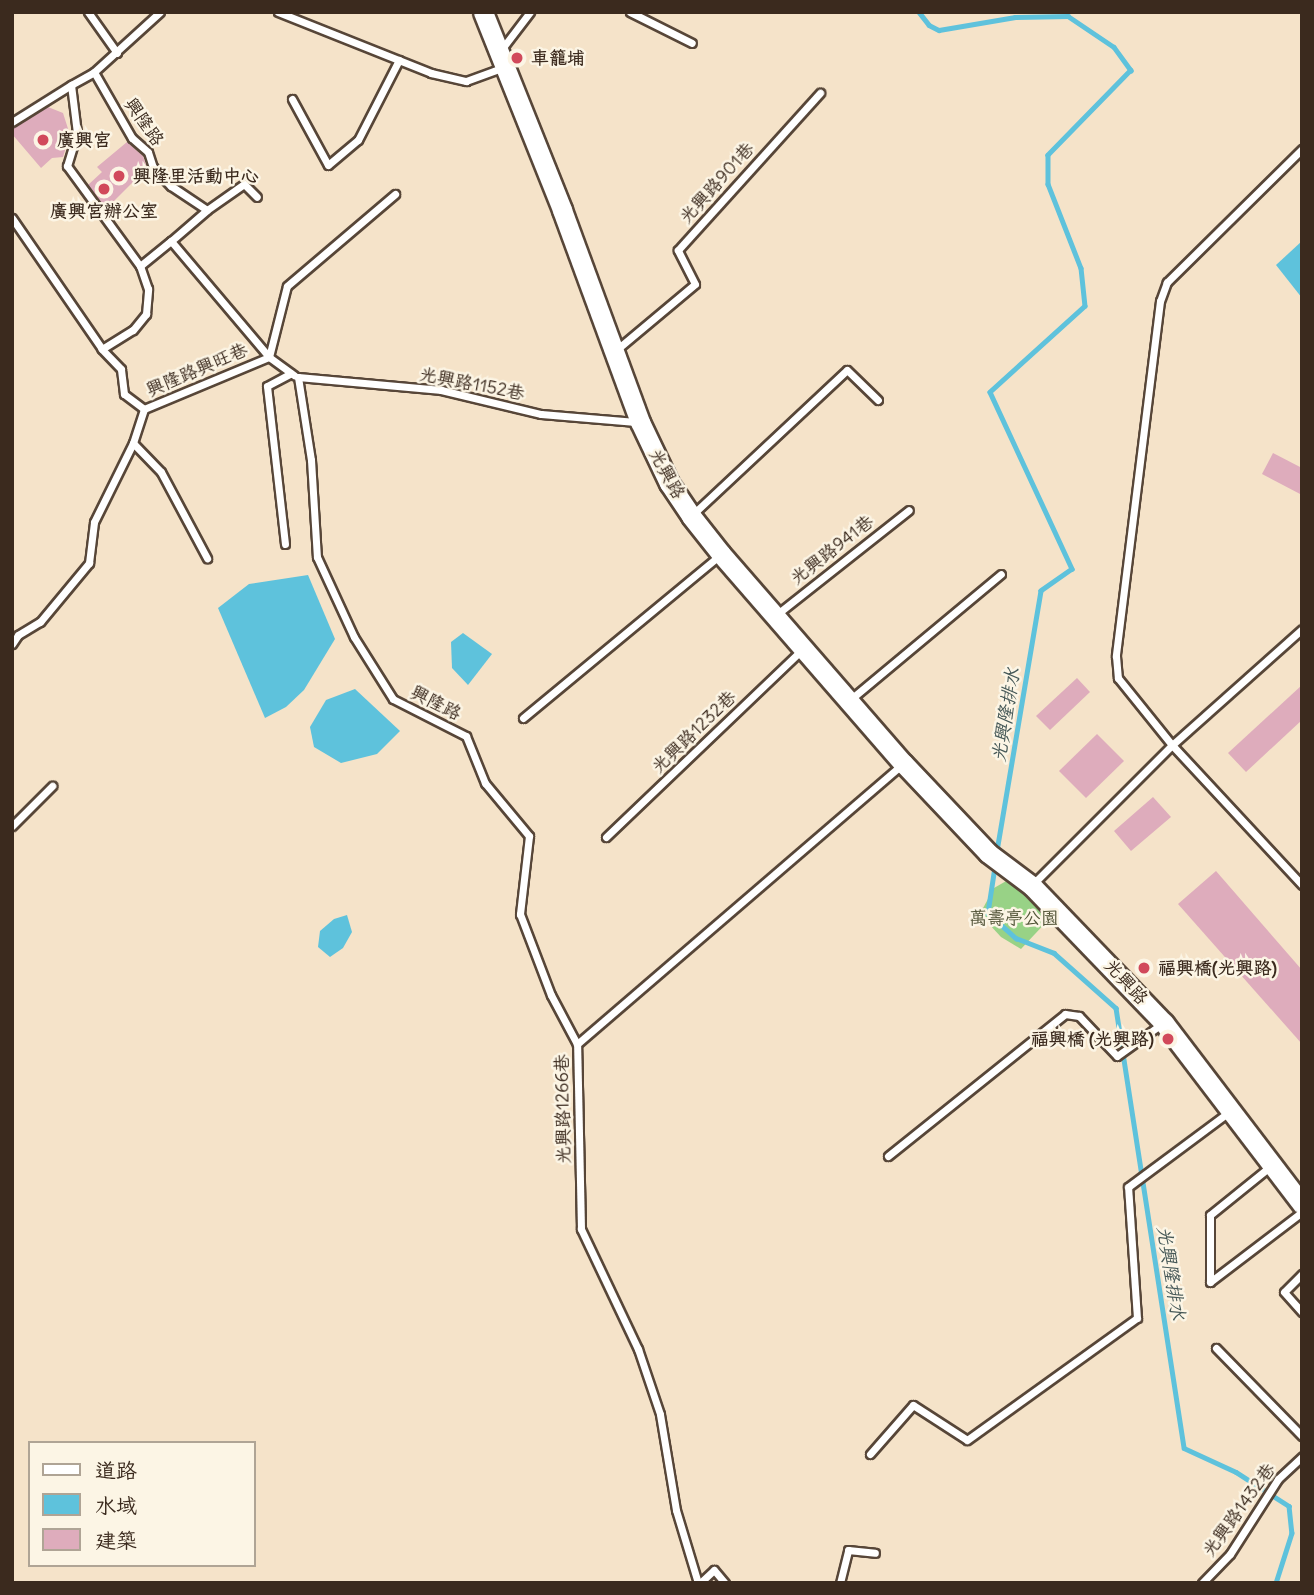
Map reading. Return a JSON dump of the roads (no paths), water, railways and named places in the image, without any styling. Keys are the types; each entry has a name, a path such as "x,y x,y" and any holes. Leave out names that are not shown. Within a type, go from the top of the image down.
{"main road":[{"name":"光興路","path":"483,12 640,422 669,483 691,516 904,763 988,853 1032,886 1164,1023 1302,1204"}],"lane":[{"path":"88,12 117,52"},
{"path":"12,122 94,72 160,12"},
{"path":"278,12 431,74 466,81 503,59 530,12"},
{"path":"630,12 692,43"},
{"path":"292,99 328,165 358,140 399,60"},
{"name":"興隆路","path":"94,72 132,138 148,152 153,167 171,186 207,210"},
{"path":"71,85 77,133 68,171 140,266 148,289 146,314 133,330 102,349"},
{"name":"光興路901巷","path":"614,352 695,284 678,250 820,93"},
{"path":"1302,149 1167,282 1160,301 1116,656 1118,678 1172,745 1302,886"},
{"path":"140,266 207,210 244,184 257,197"},
{"path":"269,357 287,286 395,194"},
{"path":"12,218 102,349 121,369 124,394 144,409 133,443 93,522 89,563 40,622 18,635 12,644"},
{"path":"171,241 269,357"},
{"name":"興隆路興旺巷","path":"144,409 269,357 294,375"},
{"path":"691,516 847,370 878,400"},
{"path":"285,544 267,386 294,375"},
{"name":"興隆路","path":"294,375 311,460 317,557 354,637 393,699 466,736 485,783 529,836 520,914 551,995 577,1044"},
{"name":"光興路1152巷","path":"294,375 441,390 541,414 640,422"},
{"path":"133,443 161,472 207,558"},
{"name":"光興路941巷","path":"775,616 909,510"},
{"path":"523,718 721,554"},
{"path":"850,700 1002,574"},
{"path":"1032,886 1172,745 1302,629"},
{"name":"光興路1232巷","path":"607,837 803,649"},
{"name":"光興路1266巷","path":"699,1583 676,1510 660,1414 638,1349 581,1228 577,1044 904,763"},
{"path":"12,826 52,786"},
{"path":"888,1156 1065,1014 1079,1016 1117,1056 1164,1023"},
{"path":"870,1454 912,1405 967,1440 1137,1318 1128,1187 1232,1109"},
{"path":"1272,1164 1210,1215 1210,1282 1302,1212"},
{"path":"1302,1275 1284,1292 1302,1312"},
{"path":"1216,1348 1302,1436"},
{"name":"光興路1432巷","path":"1202,1583 1230,1554 1278,1479 1302,1457"},
{"path":"840,1583 848,1550 875,1553"},
{"path":"699,1583 714,1570 725,1583"}],"water":[{"path":"1302,241 1302,298 1276,265"},
{"path":"308,575 335,639 304,690 286,707 265,718 218,608 249,584"},
{"path":"463,633 492,654 468,685 452,668 451,642"},
{"path":"355,689 400,731 377,754 341,763 314,747 310,727 326,700"},
{"path":"347,915 352,932 343,948 330,957 318,947 320,931 334,919"}],"waterway":[{"name":"光興隆排水","path":"919,12 929,25 939,30 1015,17 1068,16 1114,47 1131,70 1048,155 1048,184 1081,268 1085,306 990,392 1072,569 1041,591 997,852"},
{"name":"光興隆排水","path":"995,867 988,913 1016,938 1054,953 1116,1008 1184,1448 1236,1472 1289,1506 1292,1533 1276,1583"}],"place":[{"name":"車籠埔","path":"517,58"},
{"name":"廣興宮","path":"43,140"},
{"name":"興隆里活動中心","path":"119,176"},
{"name":"廣興宮辦公室","path":"104,189"},
{"name":"福興橋(光興路)","path":"1144,968"},
{"name":"福興橋 (光興路)","path":"1168,1039"}],"park label":[{"name":"萬壽亭公園","path":"1014,918"}]}
